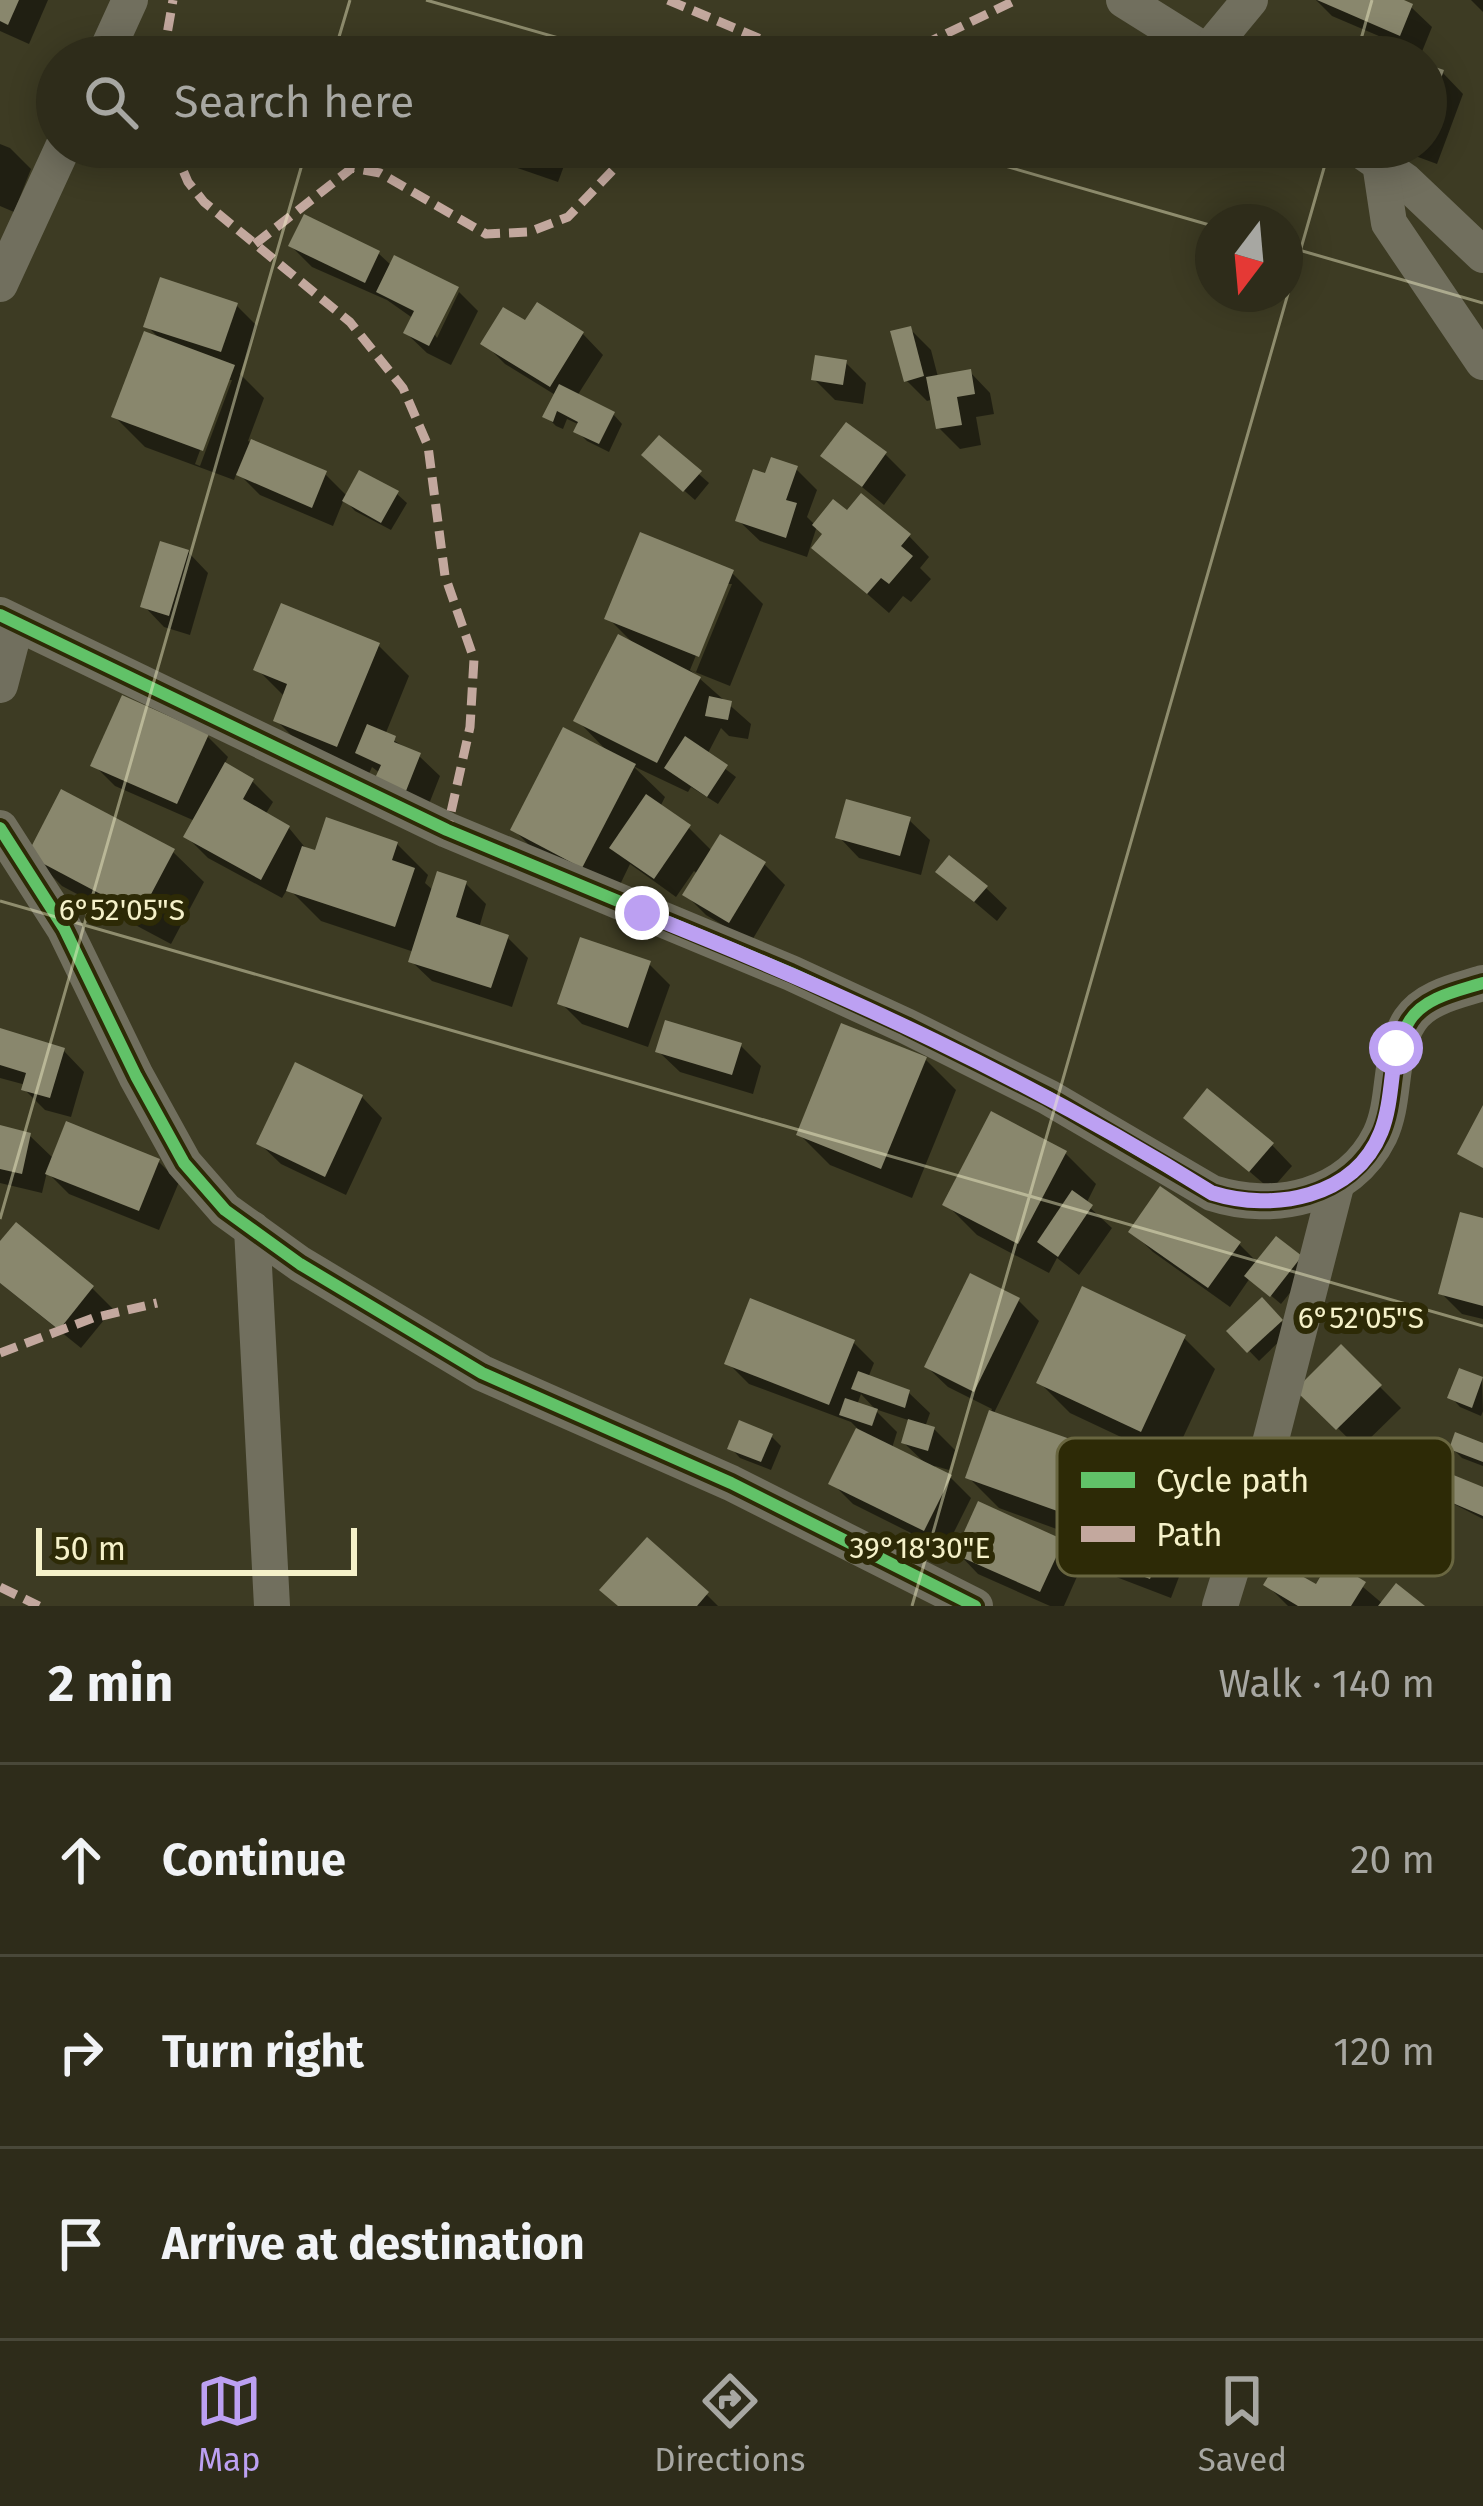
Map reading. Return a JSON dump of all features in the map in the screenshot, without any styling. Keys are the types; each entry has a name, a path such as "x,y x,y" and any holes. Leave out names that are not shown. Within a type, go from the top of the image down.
{"street":[{"path":"114,36 130,0"},
{"path":"1124,0 1182,36"},
{"path":"1224,36 1250,0"},
{"path":"0,284 53,168"},
{"path":"1372,168 1389,223 1483,362"},
{"path":"1386,168 1483,255"},
{"path":"0,685 8,620 447,830 906,1026 1048,1096 1212,1193 1256,1201 1300,1198 1336,1186 1381,1133 1396,1048 1411,1018 1426,1003 1483,983"},
{"path":"0,828 64,928 184,1163 225,1210 300,1264 482,1372 731,1483 975,1606"},
{"path":"1271,1438 1336,1186"},
{"path":"252,1229 272,1606"},
{"path":"1220,1606 1229,1576"}],"building":[{"path":"0,0 19,0 8,25 0,21"},
{"path":"1317,0 1404,0 1413,4 1400,36"},
{"path":"304,214 380,251 365,283 288,246"},
{"path":"394,255 459,287 429,346 403,333 414,311 376,292"},
{"path":"160,277 238,303 221,352 143,327"},
{"path":"537,302 584,332 550,387 480,344 503,307 525,320"},
{"path":"911,326 924,376 904,382 890,331"},
{"path":"144,331 235,365 203,451 111,417"},
{"path":"815,355 847,360 843,385 811,380"},
{"path":"971,369 975,394 957,397 962,425 936,429 926,377"},
{"path":"559,384 615,412 599,444 573,432 578,422 557,411 553,422 542,417"},
{"path":"846,422 887,452 862,487 820,456"},
{"path":"659,435 702,471 683,492 641,455"},
{"path":"251,439 327,471 312,508 236,475"},
{"path":"771,457 798,466 786,500 797,503 786,538 735,521 753,469 765,473"},
{"path":"359,470 399,491 381,523 342,501"},
{"path":"861,493 911,534 901,546 913,556 889,584 881,578 867,594 811,548 822,534 812,525 833,499 847,510"},
{"path":"640,532 734,570 699,657 604,619"},
{"path":"160,541 189,550 169,616 140,607"},
{"path":"281,603 380,643 337,747 273,721 287,684 253,670"},
{"path":"618,634 701,677 657,763 573,721"},
{"path":"122,695 209,734 177,804 90,766"},
{"path":"709,696 732,701 728,720 705,716"},
{"path":"367,724 421,753 406,791 375,778 381,765 355,753"},
{"path":"563,727 636,764 582,868 510,830"},
{"path":"685,736 728,765 707,797 664,768"},
{"path":"225,762 254,779 243,799 290,826 261,880 183,837"},
{"path":"61,789 175,849 140,915 27,855"},
{"path":"646,794 691,825 654,879 609,848"},
{"path":"846,799 911,817 900,856 835,838"},
{"path":"326,817 398,842 392,860 415,868 395,927 286,891 302,846 315,850"},
{"path":"720,834 766,862 729,923 682,895"},
{"path":"949,855 988,886 974,902 935,872"},
{"path":"437,871 467,881 456,917 509,935 491,988 408,962"},
{"path":"580,937 651,961 628,1028 557,1004"},
{"path":"665,1020 742,1043 732,1075 655,1052"},
{"path":"841,1023 927,1057 881,1169 796,1135"},
{"path":"0,1028 65,1048 50,1098 21,1090 26,1073 0,1065"},
{"path":"295,1062 363,1095 325,1177 256,1144"},
{"path":"1207,1088 1274,1143 1249,1172 1183,1118"},
{"path":"1483,1105 1483,1168 1457,1154"},
{"path":"991,1111 1067,1151 1018,1244 942,1205"},
{"path":"66,1121 160,1159 139,1211 45,1174"},
{"path":"0,1125 31,1133 22,1174 0,1169"},
{"path":"1160,1186 1241,1242 1208,1288 1128,1232"},
{"path":"1072,1190 1093,1205 1058,1257 1037,1242"},
{"path":"1460,1212 1483,1218 1483,1306 1438,1294"},
{"path":"16,1222 94,1286 59,1330 0,1283 0,1241"},
{"path":"1276,1236 1302,1256 1270,1297 1244,1276"},
{"path":"970,1273 1020,1298 974,1392 924,1367"},
{"path":"1082,1286 1186,1335 1141,1432 1036,1383"},
{"path":"1262,1297 1283,1320 1247,1353 1226,1331"},
{"path":"750,1298 855,1340 829,1405 724,1364"},
{"path":"1341,1344 1382,1385 1336,1430 1295,1390"},
{"path":"1459,1368 1483,1377 1472,1408 1447,1398"},
{"path":"858,1371 910,1390 905,1408 851,1389"},
{"path":"845,1398 878,1409 872,1426 839,1415"},
{"path":"989,1410 1067,1438 1057,1438 1057,1511 965,1478"},
{"path":"908,1419 935,1427 928,1451 901,1443"},
{"path":"739,1420 773,1434 761,1462 727,1449"},
{"path":"856,1428 952,1475 924,1531 828,1484"},
{"path":"1455,1432 1483,1443 1483,1462 1453,1451"},
{"path":"1453,1475 1483,1487 1483,1516 1453,1503"},
{"path":"978,1501 1057,1537 1057,1555 1040,1592 954,1554"},
{"path":"647,1537 709,1592 697,1606 618,1606 599,1590"},
{"path":"1268,1576 1302,1576 1316,1584 1321,1576 1356,1576 1366,1582 1351,1606 1298,1606 1263,1585"},
{"path":"1396,1583 1425,1606 1378,1606"}],"marked path":[{"path":"167,36 173,0"},
{"path":"668,0 753,36"},
{"path":"941,36 1016,0"},
{"path":"182,168 204,202 350,322 403,388 428,446 445,576 474,659 470,727 447,830"},
{"path":"255,244 352,168"},
{"path":"352,168 380,173 486,234 529,232 568,217 615,168"},
{"path":"0,1353 93,1318 157,1303"},
{"path":"0,1587 39,1606"}],"cycle path":[{"path":"0,615 447,830 906,1026 1048,1097 1212,1193 1236,1199 1284,1200 1308,1195 1349,1173 1380,1135 1398,1048 1410,1020 1433,1000 1483,983"},
{"path":"0,828 64,928 184,1163 225,1210 300,1264 482,1373 731,1483 975,1606"}],"route":[{"path":"642,913 906,1026 1048,1096 1212,1193 1235,1200 1300,1198 1336,1186 1381,1133 1396,1048"}]}
